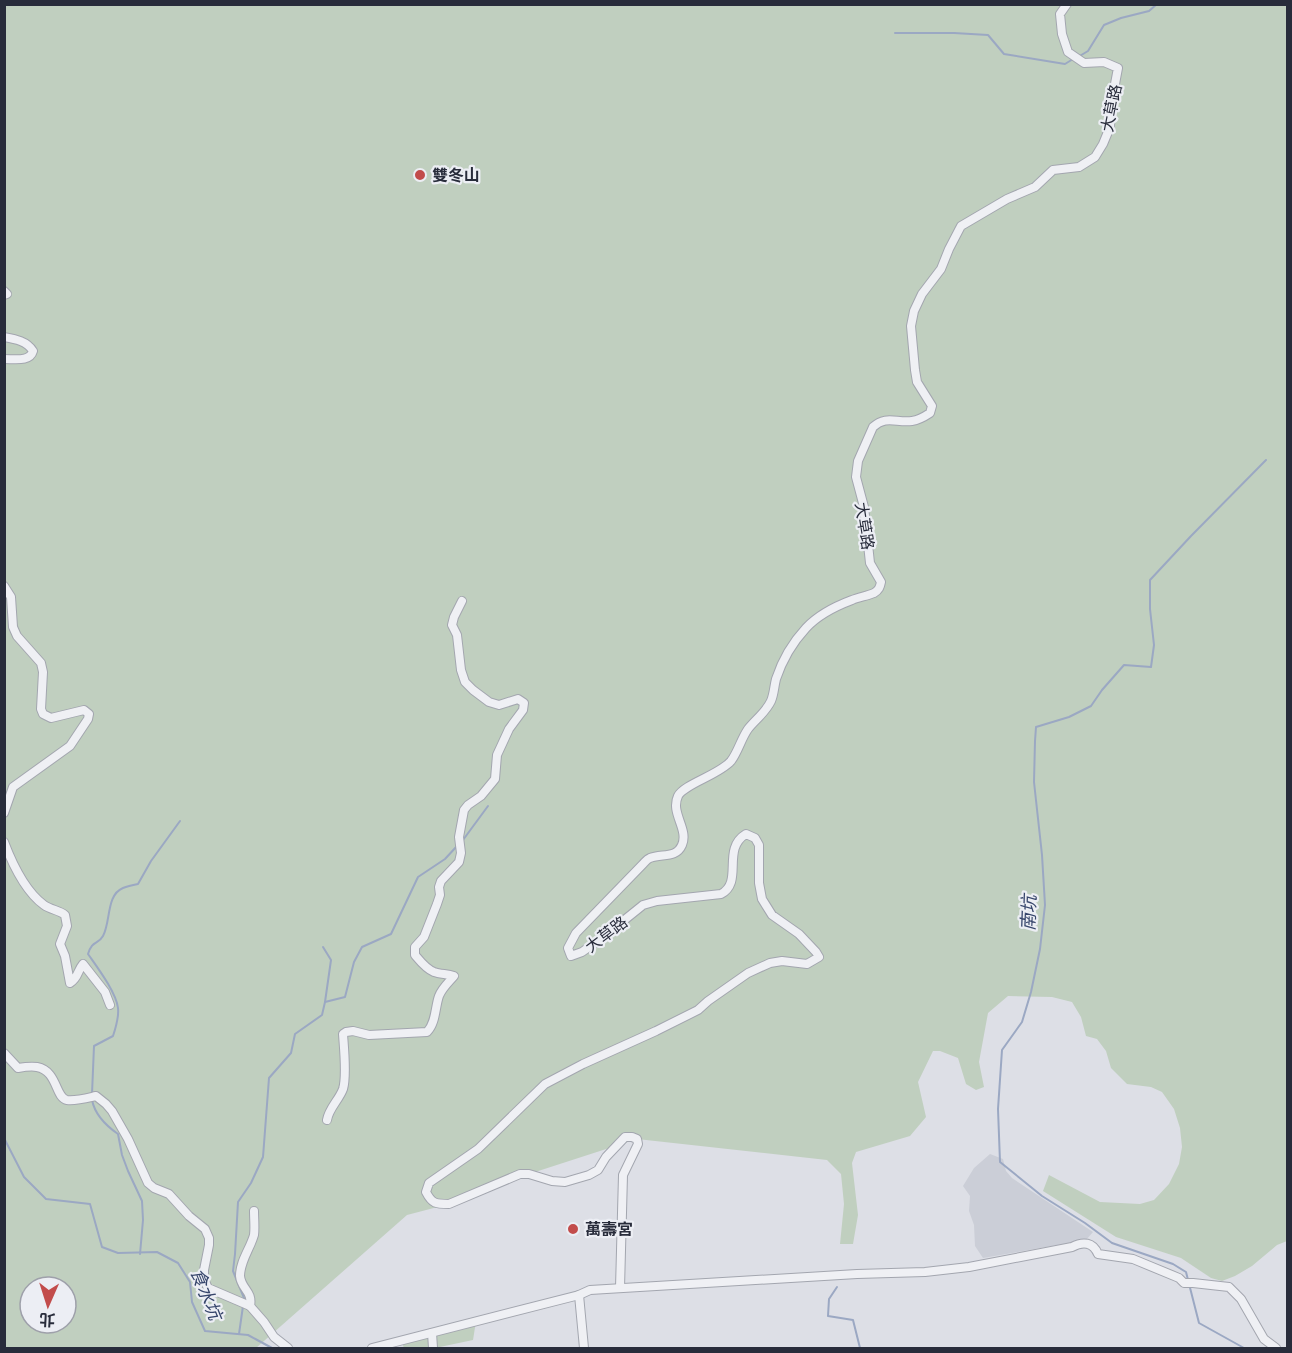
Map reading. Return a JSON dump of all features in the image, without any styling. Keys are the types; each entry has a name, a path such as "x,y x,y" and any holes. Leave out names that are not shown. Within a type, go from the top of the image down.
{"street":[{"name":"大草路","path":"620,1288 623,1175 638,1144 637,1139 625,1137 606,1157 598,1170 565,1182 520,1173 449,1204 438,1204 430,1200 426,1192 429,1184 478,1149 546,1084 698,1010 748,973 770,963 782,961 807,964 819,957 798,934 772,915 762,899 759,883 759,845 755,837 746,834 739,838 734,850 732,883 727,891 720,894 657,901 643,905 602,938 576,955 571,956 568,948 576,933 643,864 650,858 673,854 681,848 684,842 683,830 676,811 679,794 731,761 747,730 769,705 787,654 798,636 813,620 852,600 874,593 879,588 881,582 870,562 864,507 856,477 858,461 877,423 886,419 911,421 930,413 932,406 917,382 911,326 914,311 922,294 941,268 961,226 1007,198 1035,187 1053,170 1079,167 1095,157 1110,127 1111,105 1118,68 1104,62 1084,63 1068,52 1060,24 1060,14 1067,4"},
{"path":"4,291 7,294 4,295"},
{"path":"4,337 30,345 33,351 28,358 4,359"},
{"path":"4,813 13,787 70,746 88,719 88,714 84,710 51,718 43,714 41,709 43,672 41,663 17,636 13,627 11,597 5,586"},
{"path":"327,1120 328,1113 342,1092 344,1083 344,1034 353,1031 369,1035 428,1032 441,992 454,976 434,972 425,967 415,955 415,948 424,937 437,904 441,881 459,862 461,853 459,837 464,810 481,796 495,779 497,755 508,729 523,710 524,702 518,699 499,705 489,702 465,682 461,670 457,635 452,625 462,601"},
{"path":"4,842 31,895 47,907 65,915 67,926 60,944 70,982 76,979 80,967 84,964 105,993 110,1005"},
{"path":"4,1053 18,1068 37,1067 45,1071 52,1077 60,1096 66,1100 92,1097 106,1104 128,1139 148,1183 169,1194 189,1216 205,1229 209,1238 204,1280 208,1288 247,1305 264,1322 274,1338 288,1348"},
{"path":"247,1305 251,1299 250,1294 241,1282 240,1274 254,1234 254,1212"},
{"path":"372,1348 579,1295 590,1290 926,1272 969,1267 1087,1243 1095,1247 1098,1254 1133,1259 1179,1278 1184,1283 1229,1287 1241,1299 1264,1339 1276,1348"},
{"path":"579,1295 584,1348"},
{"path":"432,1333 433,1348"}],"shaded area":[{"path":"990,1154 1003,1159 1006,1171 1012,1178 1093,1232 1086,1240 983,1258 975,1246 974,1225 969,1211 970,1196 963,1186 974,1168"}],"green space":[{"path":"5,5 1287,5 1287,1241 1277,1245 1252,1266 1222,1281 1211,1278 1181,1258 1116,1237 1043,1191 1049,1175 1100,1202 1140,1204 1154,1200 1169,1184 1179,1164 1182,1147 1180,1128 1174,1109 1162,1092 1151,1087 1127,1084 1111,1068 1106,1051 1097,1039 1086,1036 1081,1017 1072,1002 1052,997 1008,996 988,1013 979,1062 984,1087 976,1090 966,1084 958,1058 940,1051 933,1051 918,1082 926,1117 910,1136 856,1152 852,1163 858,1215 853,1244 840,1244 844,1204 841,1174 827,1160 637,1139 529,1174 449,1204 407,1215 256,1348 5,1348"},
{"path":"476,1321 473,1340 435,1348 404,1348 402,1343"}],"waterway":[{"path":"1078,57 1088,51 1104,25 1149,11 1157,4"},
{"path":"895,33 988,35 1004,54 1065,64 1073,59"},
{"name":"南坑","path":"1244,1348 1199,1323 1186,1272 1173,1264 1112,1243 1042,1196 1000,1162 998,1109 1002,1050 1022,1022 1031,992 1040,949 1045,905 1034,782 1036,727 1069,717 1091,706 1124,665 1151,667 1154,645 1150,580 1266,460"},
{"path":"463,840 488,806"},
{"path":"92,1094 94,1046 113,1036 118,1011 117,1002 110,987 88,954 91,947 103,936 114,896 123,888 138,884 151,861 180,821"},
{"path":"244,1300 233,1271 238,1202 251,1183 263,1157 269,1078 291,1053 295,1034 322,1015 325,1002 345,997 354,962 362,947 391,934 418,877 445,859 457,846"},
{"path":"323,947 331,960 325,1002"},
{"path":"92,1100 101,1119 118,1134 122,1155 142,1201 140,1254"},
{"name":"食水坑","path":"4,1138 24,1177 46,1199 90,1204 102,1247 118,1253 157,1252 178,1263 190,1282 192,1302 205,1331 248,1335 272,1348"},
{"path":"837,1287 829,1299 828,1316 853,1320 860,1348"},
{"path":"239,1334 243,1306"}],"place":[{"name":"雙冬山","path":"420,175"},
{"name":"萬壽宮","path":"573,1229"}]}
